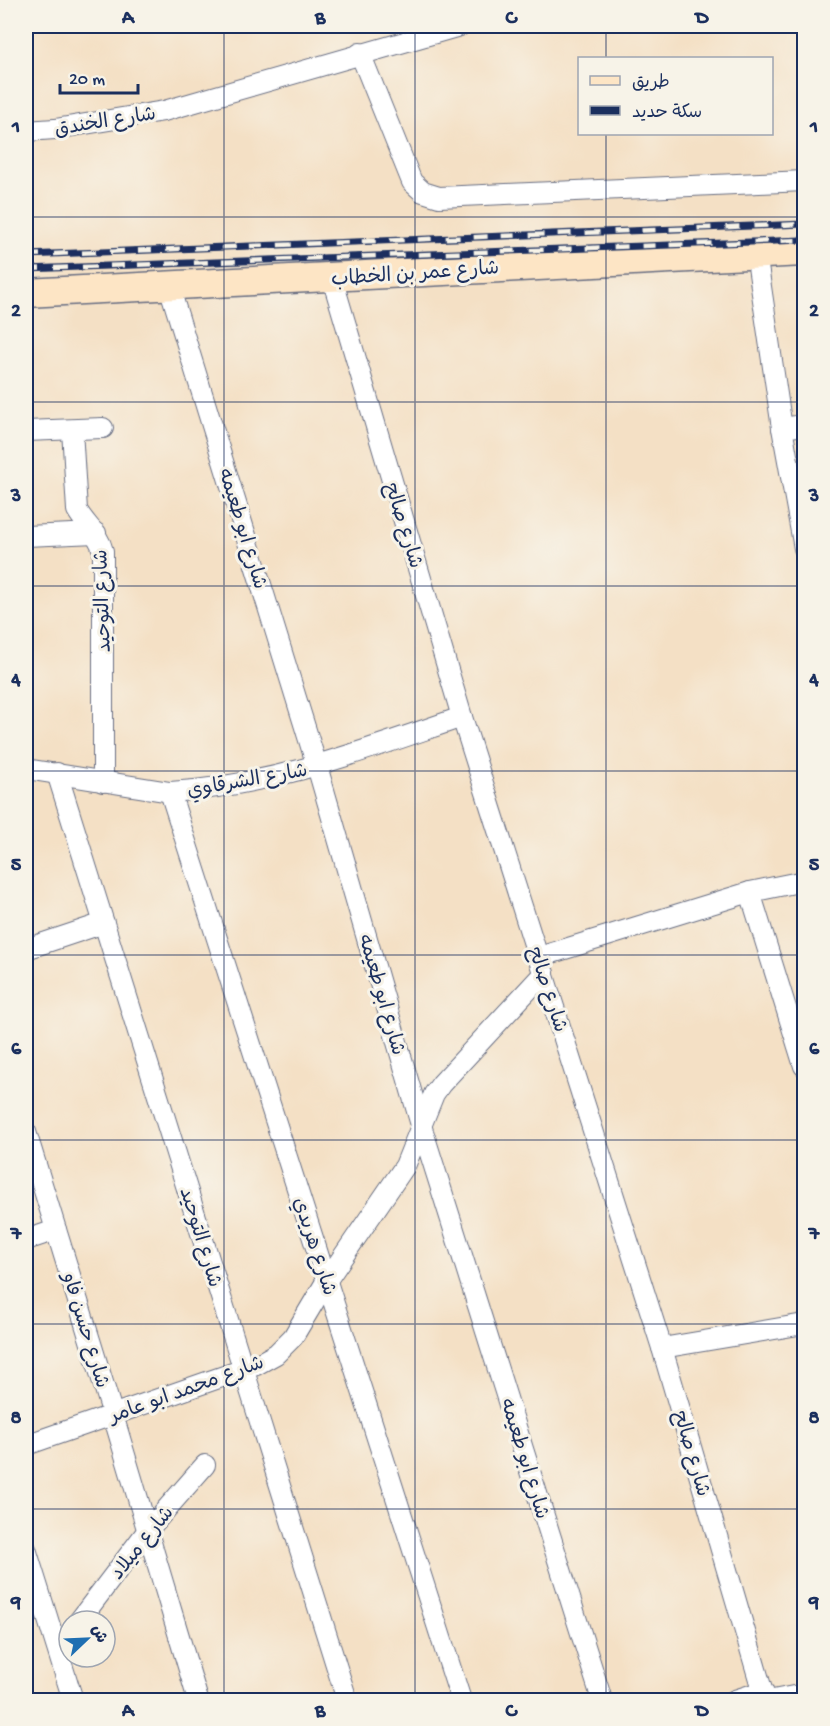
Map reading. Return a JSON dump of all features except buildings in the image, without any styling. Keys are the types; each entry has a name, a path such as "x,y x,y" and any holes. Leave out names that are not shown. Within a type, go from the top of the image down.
{"main road":[{"name":"شارع عمر بن الخطاب","path":"26,293 804,252"}],"street":[{"name":"شارع الخندق","path":"26,131 55,129 164,111 460,26"},
{"path":"360,53 412,182 423,192 439,198 804,181"},
{"path":"756,254 782,428 804,548"},
{"name":"شارع صالح","path":"332,278 462,717 662,1348 767,1697"},
{"name":"شارع ابو طعيمه","path":"169,286 317,766 421,1125 602,1701"},
{"path":"782,428 804,425"},
{"path":"26,431 103,428"},
{"name":"شارع التوحيد","path":"72,429 77,510 82,519 96,533 103,551 103,782"},
{"path":"26,536 96,533"},
{"name":"شارع الشرقاوي","path":"26,769 170,792 244,784 317,766 462,717"},
{"name":"شارع التوحيد","path":"57,773 347,1701"},
{"name":"شارع هريدي","path":"170,792 462,1701"},
{"path":"542,965 750,892 804,881"},
{"path":"750,892 804,1066"},
{"path":"26,949 104,923"},
{"name":"شارع محمد ابو عامر","path":"26,1446 244,1369 266,1360 285,1346 405,1166 430,1103 441,1084 542,965"},
{"name":"شارع حسن فاو","path":"26,1132 198,1701"},
{"path":"26,1240 56,1230"},
{"path":"662,1348 804,1324"},
{"name":"شارع ميلاد","path":"87,1609 148,1530 205,1465"},
{"path":"26,1549 57,1649"},
{"path":"63,1669 72,1701"},
{"path":"735,1701 804,1694"}],"railway":[{"path":"26,255 804,224"},
{"path":"26,269 804,240"}]}
